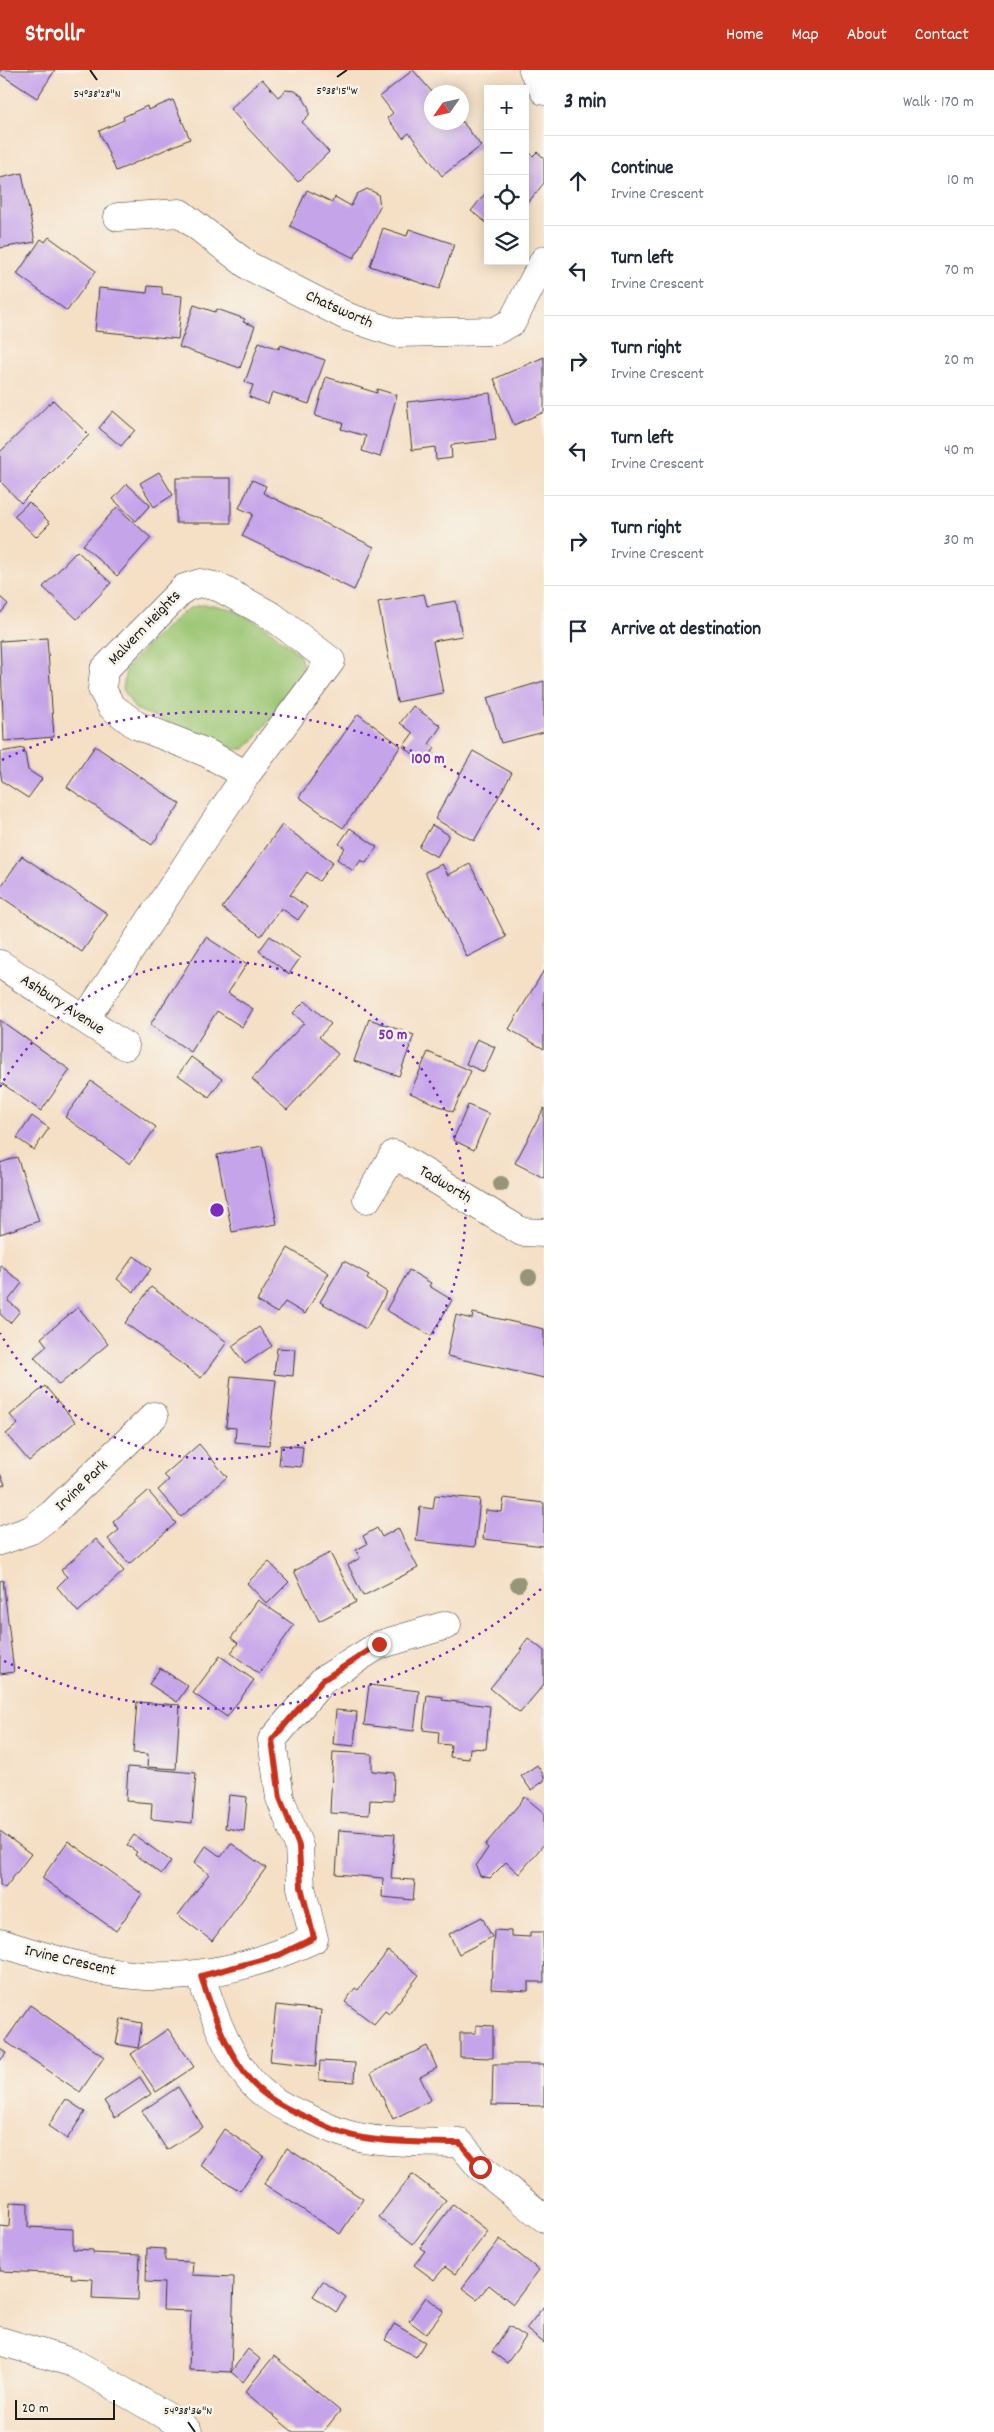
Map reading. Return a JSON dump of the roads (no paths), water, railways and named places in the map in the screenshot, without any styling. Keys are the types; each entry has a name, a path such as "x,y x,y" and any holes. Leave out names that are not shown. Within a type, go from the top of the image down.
{"street":[{"path":"534,70 544,91"},
{"name":"Chatsworth","path":"118,218 180,213 249,266 348,318 396,333 495,331 512,322 544,260"},
{"name":"Malvern Heights","path":"85,1019 246,775 331,661 272,616 218,587 200,583 184,588 104,670 102,689 111,706 136,725 207,753 246,775"},
{"name":"Ashbury Avenue","path":"0,964 125,1046"},
{"name":"Tadworth","path":"367,1199 394,1154 522,1232 544,1233"},
{"name":"Irvine Park","path":"0,1541 31,1530 52,1514 154,1416"},
{"name":"Irvine Crescent","path":"0,1943 103,1971 165,1978 201,1976 279,1955 314,1938 301,1887 299,1846 280,1798 272,1740 323,1680 379,1644 447,1625"},
{"path":"201,1976 215,2019 227,2046 247,2077 267,2097 292,2111 343,2134 392,2141 460,2143 480,2167 544,2218"},
{"path":"0,2341 74,2364 180,2424 188,2432"}]}
